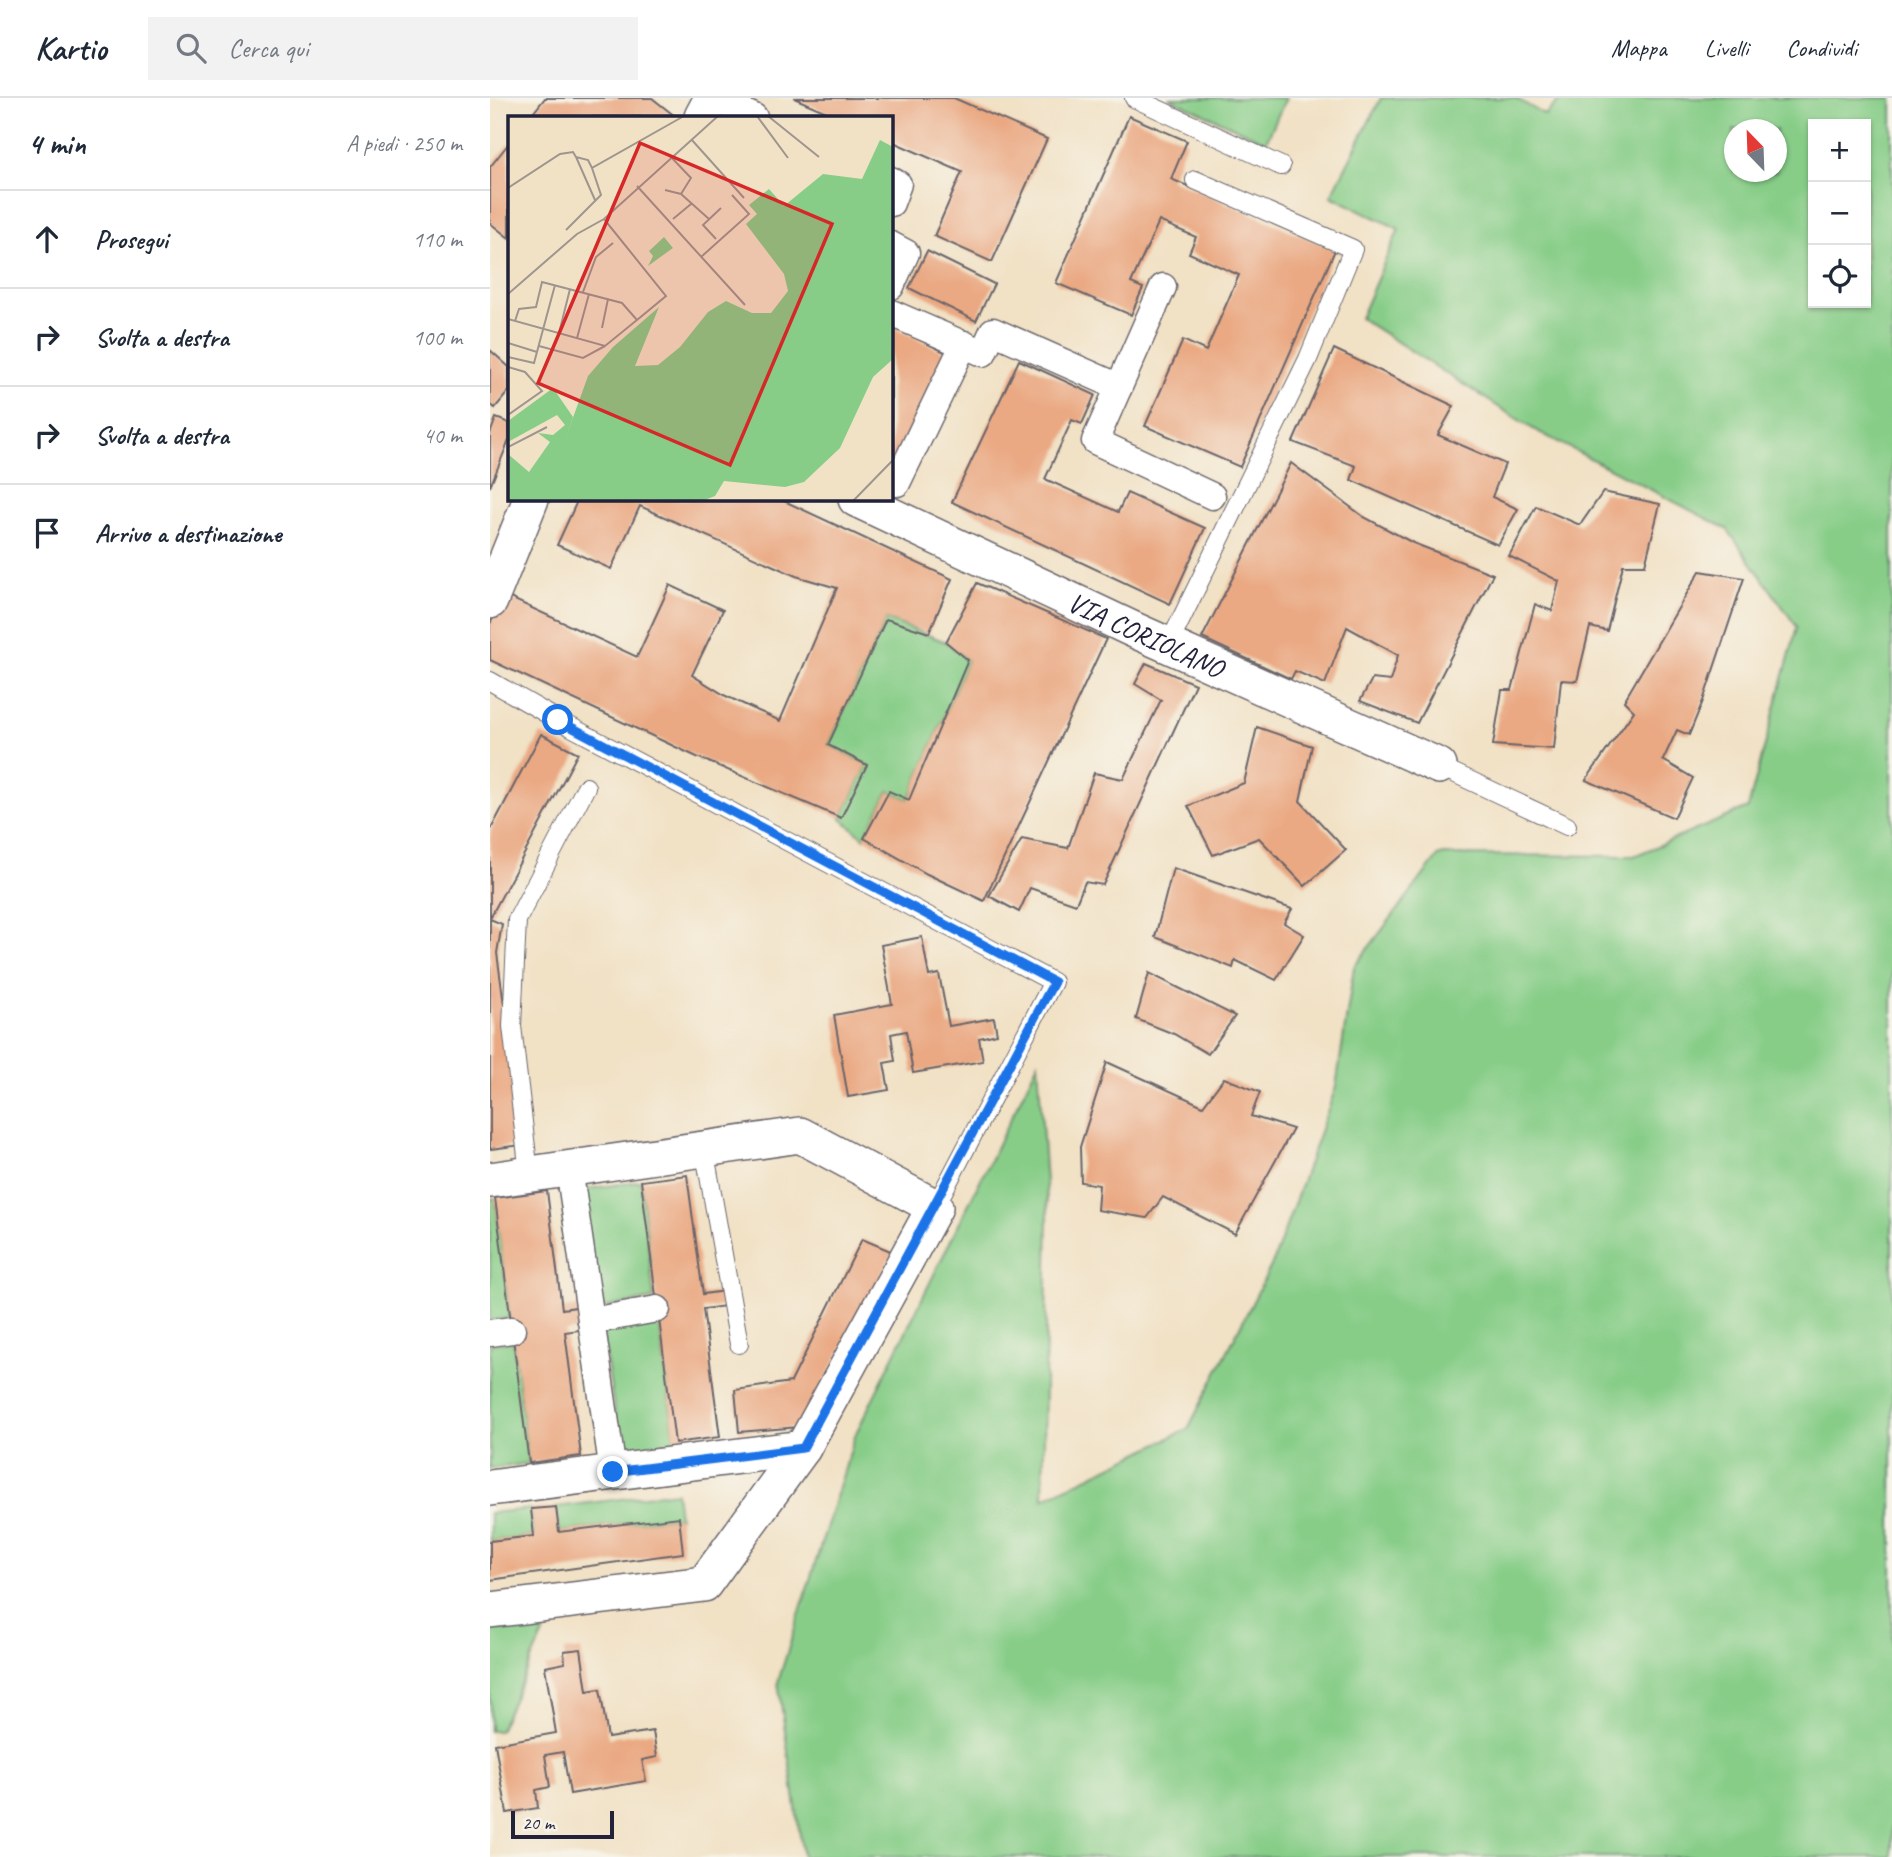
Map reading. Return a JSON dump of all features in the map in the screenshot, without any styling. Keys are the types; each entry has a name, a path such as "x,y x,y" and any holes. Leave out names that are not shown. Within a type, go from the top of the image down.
{"street":[{"path":"703,116 712,98 752,116"},
{"path":"892,181 898,184 892,200"},
{"path":"892,246 906,253 892,284"},
{"path":"1163,287 1095,441 1212,496"},
{"path":"892,313 983,353 993,331 1119,387"},
{"path":"897,483 964,344"},
{"path":"490,601 531,500"},
{"name":"VIA CORIOLANO","path":"858,500 1168,646 1439,766"},
{"path":"490,1180 800,1135 934,1207 803,1448 704,1584 490,1610"},
{"path":"569,1168 613,1472"},
{"path":"591,1321 657,1309"},
{"path":"490,1488 803,1448"}],"lane":[{"path":"1134,98 1281,166"},
{"path":"1168,646 1308,359 1353,249 1195,180"},
{"path":"490,681 1054,982 934,1207"},
{"path":"1439,766 1567,826"},
{"path":"529,1174 512,1026 517,920 586,787"},
{"path":"705,1149 739,1344"}],"green space":[{"path":"1169,98 1286,98 1266,142"},
{"path":"1381,98 1515,98 1545,115 1561,98 1892,98 1892,1857 803,1857 778,1682 856,1433 1038,1063 1048,1214 1043,1499 1188,1429 1274,1260 1336,1087 1354,967 1439,855 1634,856 1748,808 1797,627 1727,529 1533,429 1360,318 1399,229 1331,196"},
{"path":"886,619 946,642 968,660 909,800 889,791 864,838 841,818 867,765 828,745"},
{"path":"641,1181 654,1299 595,1309 581,1190"},
{"path":"495,1198 510,1318 490,1321 490,1199"},
{"path":"659,1322 675,1443 621,1453 602,1331"},
{"path":"513,1341 529,1463 490,1469 490,1344"},
{"path":"676,1492 679,1517 559,1532 556,1507"},
{"path":"531,1509 534,1536 490,1541 490,1513"},
{"path":"548,1623 499,1731 490,1731 490,1630"}],"building":[{"path":"545,98 652,98 675,116 531,116"},
{"path":"794,98 954,98 1047,139 992,262 934,236 962,172 892,141 892,116 836,116"},
{"path":"1129,116 1187,141 1171,179 1335,250 1240,467 1145,426 1183,340 1206,351 1239,275 1189,253 1196,237 1159,221 1131,283 1143,288 1131,315 1056,283"},
{"path":"508,144 508,237 490,223 490,167"},
{"path":"927,251 994,284 976,321 909,288"},
{"path":"892,326 949,354 892,470"},
{"path":"1334,349 1454,406 1438,435 1505,464 1492,497 1518,509 1498,545 1351,480 1356,466 1293,442"},
{"path":"490,350 508,366 508,392 495,408 490,404"},
{"path":"1019,360 1095,395 1082,424 1072,420 1045,479 1118,512 1127,493 1205,528 1170,604 952,502"},
{"path":"496,418 508,423 508,442 490,487 490,434"},
{"path":"1291,463 1364,517 1413,543 1493,574 1417,723 1360,701 1372,679 1390,681 1398,655 1347,627 1325,684 1295,671 1291,679 1202,638"},
{"path":"1603,492 1660,504 1645,565 1623,565 1607,631 1590,627 1577,681 1561,680 1554,749 1493,745 1502,690 1512,690 1535,604 1552,611 1559,581 1509,556 1536,506 1580,525"},
{"path":"578,500 782,500 952,579 929,633 886,619 828,745 867,765 841,818 697,757 490,660 490,624 504,595 637,657 670,585 723,610 692,675 726,696 780,721 837,588 796,576 640,506 611,569 557,545"},
{"path":"1700,571 1744,578 1689,735 1677,730 1663,760 1693,778 1674,818 1586,780 1634,711 1624,701"},
{"path":"977,583 1106,639 984,901 927,874 864,838 889,791 909,800 968,660 946,642"},
{"path":"1146,663 1195,684 1103,885 1085,882 1076,904 1030,888 1019,912 989,896 1022,839 1068,848 1094,773 1123,779 1161,700 1135,684"},
{"path":"1257,727 1312,746 1300,801 1346,850 1305,886 1259,838 1213,855 1188,806 1244,783"},
{"path":"541,734 578,753 490,918 490,831"},
{"path":"1173,868 1292,909 1284,923 1304,935 1276,980 1235,960 1233,968 1155,937"},
{"path":"490,919 502,924 497,953 523,1145 490,1149"},
{"path":"922,937 929,976 939,974 949,1026 994,1018 997,1034 979,1038 983,1061 913,1073 906,1031 891,1034 895,1061 884,1063 889,1090 848,1097 834,1015 892,1004 881,945"},
{"path":"1149,973 1235,1016 1208,1054 1174,1034 1136,1019"},
{"path":"1107,1062 1203,1106 1224,1078 1260,1092 1251,1116 1293,1129 1235,1234 1163,1197 1147,1218 1097,1210 1099,1185 1081,1182 1080,1147"},
{"path":"687,1175 703,1294 725,1291 726,1306 703,1309 720,1437 675,1443 641,1181"},
{"path":"547,1191 562,1309 583,1306 586,1329 565,1332 581,1456 529,1463 495,1198"},
{"path":"862,1239 893,1252 800,1427 739,1432 735,1390 791,1382"},
{"path":"556,1507 559,1532 679,1517 683,1553 490,1580 490,1541 534,1536 531,1509"},
{"path":"581,1649 587,1691 600,1689 608,1738 653,1731 657,1757 642,1760 646,1781 570,1794 563,1752 545,1755 550,1787 536,1790 538,1808 507,1813 495,1744 556,1733 545,1667 565,1663 564,1651"}],"route":[{"path":"558,720 1054,982 803,1448 613,1472"}]}
